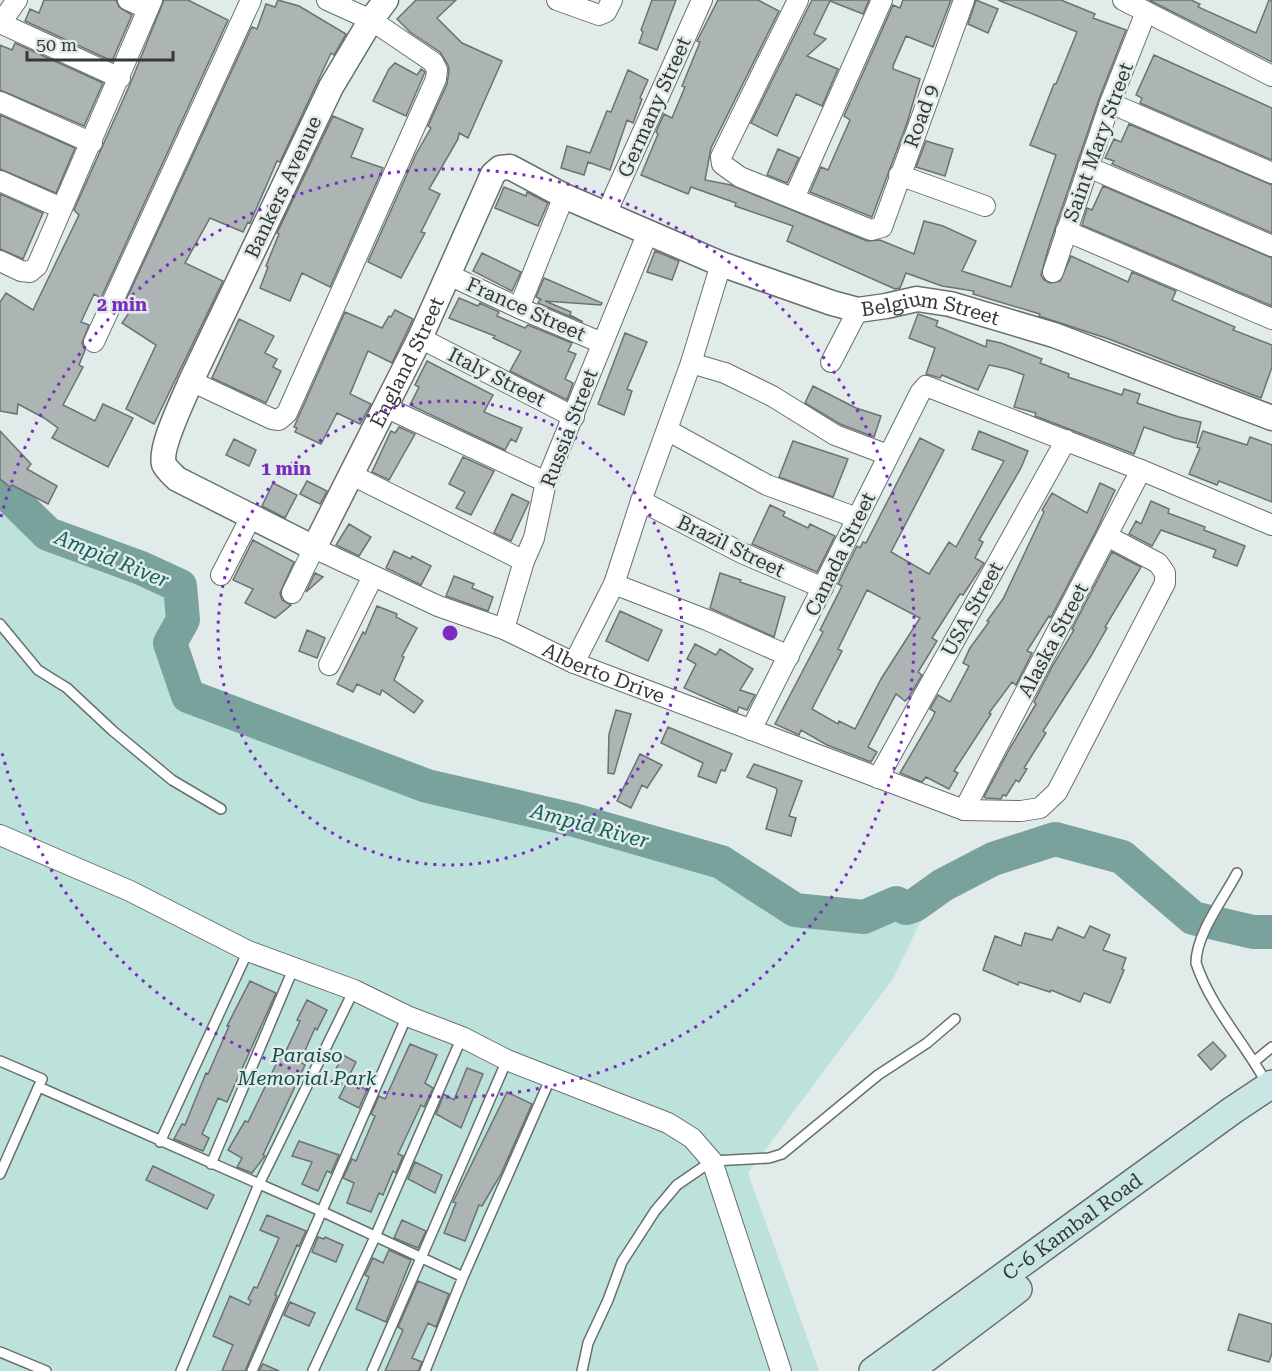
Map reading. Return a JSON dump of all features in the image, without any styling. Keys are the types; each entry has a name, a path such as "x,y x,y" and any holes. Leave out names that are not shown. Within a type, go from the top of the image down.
{"main road":[{"name":"C-6 Kambal Road","path":"919,1368 1271,1092"},
{"name":"C-6 Kambal Road","path":"873,1371 1233,1110 1271,1092"}],"street":[{"path":"16,0 0,24 120,78"},
{"path":"0,261 21,271 30,272 38,266 150,4 128,0"},
{"path":"94,342 251,0"},
{"path":"191,381 272,419 279,420 287,413 436,79 437,70 433,62 371,20 327,0"},
{"name":"Bankers Avenue","path":"251,517 177,479 164,465 170,430 191,381 331,87 371,20 386,0"},
{"path":"556,0 599,15 606,12 612,0"},
{"name":"Germany Street","path":"606,214 702,0"},
{"path":"798,0 721,157 722,164 730,171 794,198 882,0"},
{"name":"Road 9","path":"794,198 871,230 882,227 964,0"},
{"path":"1123,0 1272,76"},
{"name":"Saint Mary Street","path":"1053,272 1110,103 1146,12"},
{"path":"0,102 92,143"},
{"path":"1110,103 1272,173"},
{"name":"Belgium Street","path":"493,174 501,168 510,167 564,196 721,264 832,303 858,310 917,299 950,304 1054,335 1272,418"},
{"path":"1088,167 1272,246"},
{"name":"England Street","path":"314,548 420,338 493,174"},
{"path":"899,175 986,206"},
{"path":"0,181 61,208"},
{"path":"519,308 564,196"},
{"path":"1066,231 1272,319"},
{"name":"Russia Street","path":"504,629 524,561 534,538 546,482 648,232"},
{"path":"574,663 614,584 640,501 691,363 721,264"},
{"name":"France Street","path":"449,274 519,308 602,343"},
{"path":"831,362 858,310"},
{"name":"Italy Street","path":"420,338 574,417"},
{"path":"691,363 725,373 772,396 835,435 888,455"},
{"name":"Canada Street","path":"751,730 888,455 920,393 926,386 1066,440"},
{"path":"385,407 546,482"},
{"path":"666,430 767,485 857,518"},
{"path":"1066,440 1272,525"},
{"name":"USA Street","path":"878,778 1066,440"},
{"name":"Alaska Street","path":"964,810 1141,470"},
{"path":"350,474 524,561"},
{"name":"Brazil Street","path":"640,501 742,553 823,588"},
{"path":"221,575 251,517"},
{"name":"Alberto Drive","path":"251,517 438,606 504,629 574,663 964,810 1021,811 1040,808 1057,792 1165,583 1165,573 1158,563 1107,536"},
{"path":"292,593 314,548"},
{"path":"329,664 373,576"},
{"path":"614,584 707,620 789,656"},
{"path":"0,835 130,891 249,951 354,990 407,1016 462,1037 507,1060 668,1123 692,1138 712,1161 781,1371"}],"lane":[{"path":"0,624 38,670 67,688 113,731 172,780 221,809"},
{"path":"1235,876 1203,936 1196,955 1199,971 1221,1016 1255,1061 1271,1092"},
{"path":"160,1142 249,951"},
{"path":"211,1164 294,967"},
{"path":"181,1371 259,1184 354,990"},
{"path":"252,1371 407,1016"},
{"path":"582,1371 588,1343 622,1262 655,1210 677,1185 712,1161 769,1158 782,1154 878,1075 927,1043 955,1019"},
{"path":"313,1371 375,1237 462,1037"},
{"path":"1255,1061 1272,1047"},
{"path":"372,1371 507,1060"},
{"path":"0,1061 42,1080 0,1174"},
{"path":"425,1371 463,1277 551,1077"},
{"path":"39,1087 323,1212 463,1277"},
{"path":"0,1352 46,1371"}],"green space":[{"name":"Paraiso Memorial Park","path":"0,487 48,534 141,568 180,586 183,620 170,643 189,696 427,786 574,820 721,862 795,910 864,917 896,903 922,918 894,977 748,1173 819,1371 0,1371"}],"building":[{"path":"44,0 116,0 119,7 132,15 112,61 25,21 30,9 39,13"},
{"path":"164,0 188,0 228,20 101,298 94,294 81,322 89,325 82,343 85,350 79,365 83,367 63,405 95,421 103,404 133,418 108,467 52,438 58,428 18,404 17,414 0,411 0,302 6,293 33,310 79,215 74,210 131,82"},
{"path":"278,0 299,6 346,34 334,55 331,53 280,162 277,161 250,223 248,222 243,232 210,218 185,263 223,281 154,424 126,409 156,345 122,323 129,313 122,309 252,27 257,29 266,4 275,7"},
{"path":"416,0 456,0 437,18 462,43 502,61 468,138 459,133 458,139 429,189 440,194 421,232 425,233 401,278 368,262 416,154 431,128 428,126 447,84 449,71 440,52 410,32 397,19"},
{"path":"652,0 676,0 657,50 639,43 643,32 641,30"},
{"path":"718,0 758,0 779,11 711,148 705,180 731,185 867,241 880,240 914,254 924,221 943,226 976,241 962,271 1011,287 1056,155 1030,145 1077,32 998,0 1061,0 1095,14 1093,18 1126,30 1099,99 1041,275 1050,283 1060,281 1071,256 1128,282 1132,272 1176,291 1172,300 1235,327 1233,330 1272,345 1272,367 1261,398 1109,339 1039,316 1040,314 973,294 974,291 942,286 906,273 900,288 895,289 787,241 793,226 735,206 736,203 691,187 688,194 641,175 664,114 672,118 700,42 697,41"},
{"path":"812,0 869,0 863,14 830,1 814,34 826,39 807,56 838,69 822,106 796,94 777,136 751,123"},
{"path":"903,0 951,0 933,47 906,36 893,66 893,69 920,79 907,123 872,217 810,192 821,167 828,170 850,120 844,116 893,5 900,8"},
{"path":"976,0 998,9 988,33 968,24"},
{"path":"1149,0 1191,0 1200,4 1198,7 1256,33 1269,0 1272,0 1272,62"},
{"path":"15,43 103,83 84,126 0,90 0,45 12,50"},
{"path":"1154,55 1272,108 1272,160 1140,103 1142,98 1136,95"},
{"path":"395,63 417,75 421,69 425,72 406,116 373,101 389,69"},
{"path":"628,70 648,80 633,123 627,120 610,170 588,162 584,175 561,168 567,146 590,153 607,111 611,112"},
{"path":"0,115 75,148 56,193 0,169"},
{"path":"333,116 363,129 351,157 383,168 330,287 302,273 290,301 260,288 279,234 277,233"},
{"path":"1129,124 1272,185 1272,233 1112,164 1114,161 1105,158 1114,139 1121,142"},
{"path":"926,141 953,149 945,176 916,167"},
{"path":"778,149 799,158 787,183 767,175"},
{"path":"1103,186 1272,258 1272,306 1082,225 1087,208 1092,210"},
{"path":"504,187 526,196 527,192 548,203 538,226 495,208"},
{"path":"0,194 43,213 23,259 0,249"},
{"path":"655,251 679,261 672,280 647,272"},
{"path":"482,253 521,272 512,291 473,271"},
{"path":"544,278 602,303 601,305 545,301 571,312 570,315 583,322 538,303 540,299 536,297"},
{"path":"459,298 478,306 480,303 499,312 497,316 525,328 528,325 572,343 568,351 576,354 565,379 573,383 567,400 510,371 521,351 493,338 495,336 449,318"},
{"path":"395,310 413,319 392,363 368,351 350,394 371,404 360,424 337,413 321,444 295,432 297,428 294,427 345,312 382,328"},
{"path":"918,314 938,321 936,326 986,347 987,340 1001,343 1042,359 1040,363 1069,374 1068,377 1122,395 1124,389 1140,394 1137,403 1201,422 1196,443 1144,427 1134,454 1035,416 1036,413 1014,407 1024,375 989,365 978,390 942,375 940,378 926,374 935,348 909,338"},
{"path":"239,319 274,336 265,353 277,359 273,367 281,371 266,403 212,378"},
{"path":"625,333 647,342 627,389 632,391 624,415 598,404"},
{"path":"427,361 493,395 484,412 522,428 516,442 511,439 505,450 410,405 419,387 415,385"},
{"path":"813,386 856,408 881,416 874,437 840,424 805,403"},
{"path":"399,427 415,434 389,480 372,472 391,431 395,433"},
{"path":"0,431 31,464 27,469 57,486 48,504 12,485 10,487 0,479"},
{"path":"979,431 1028,451 1021,468 979,540 983,542 975,558 984,563 963,595 960,594 932,638 937,641 918,672 922,675 909,697 905,701 896,694 868,747 877,752 871,762 827,745 801,730 799,735 775,724 823,632 820,630 842,586 838,584 857,546 860,548 863,542 866,543 920,438 944,450 891,552 929,574 949,542 956,547 1004,461 972,449","holes":["867,590 920,618 881,679 855,729 839,721 838,724 812,709 842,651 838,649"]},
{"path":"1203,431 1247,445 1250,437 1272,445 1272,502 1219,481 1217,485 1189,474 1200,448 1197,447"},
{"path":"234,439 256,450 249,466 226,455"},
{"path":"793,441 848,459 833,497 779,477"},
{"path":"463,457 494,471 471,515 456,508 465,492 449,484"},
{"path":"307,481 327,491 320,504 300,494"},
{"path":"273,483 297,495 285,518 262,506"},
{"path":"1100,483 1115,490 1097,529 1051,617 1049,616 1027,651 1032,653 1016,685 1012,682 989,713 991,714 954,771 958,773 949,789 926,777 922,782 900,773 933,717 935,712 930,709 938,695 950,702 969,666 963,663 970,648 1003,599 1044,512 1042,510 1052,493 1087,513"},
{"path":"512,494 529,502 511,541 494,533"},
{"path":"1151,501 1169,509 1168,513 1245,546 1237,566 1213,557 1216,550 1161,530 1152,546 1129,534 1136,521 1141,524"},
{"path":"770,505 785,512 783,516 808,528 810,524 835,536 817,572 752,544"},
{"path":"349,524 371,537 359,556 336,545"},
{"path":"253,540 294,562 280,593 282,600 291,605 275,618 245,603 253,589 233,580"},
{"path":"394,551 411,559 412,556 431,566 421,585 386,568"},
{"path":"1112,552 1141,567 1105,627 1107,628 1091,656 1043,731 1046,733 1024,768 1027,769 1019,782 1016,780 1006,796 1003,795 1001,799 984,797 1036,704 1034,702 1074,630 1072,629"},
{"path":"315,573 323,577 306,592"},
{"path":"720,573 785,597 774,637 710,608"},
{"path":"454,576 474,584 472,588 493,597 488,611 446,596"},
{"path":"377,606 397,614 396,617 417,628 402,656 404,657 394,680 423,701 414,713 382,690 380,695 357,684 353,692 337,684 363,632 365,634"},
{"path":"620,611 662,630 648,661 606,641"},
{"path":"307,630 325,638 317,658 299,651"},
{"path":"695,644 716,655 720,649 753,669 740,690 755,695 747,710 739,707 737,712 684,688 696,664 687,659"},
{"path":"616,710 631,714 614,774 608,773 609,734"},
{"path":"668,727 732,754 725,771 721,770 716,783 698,776 703,763 661,743"},
{"path":"640,754 662,765 647,788 642,785 631,808 617,801"},
{"path":"754,764 802,781 789,816 796,818 791,836 766,829 777,791 776,788 747,777"},
{"path":"1090,926 1110,935 1103,950 1126,958 1122,969 1124,970 1110,1003 1084,993 1080,1002 1051,990 1050,992 1019,982 1018,985 983,970 995,936 1021,946 1025,933 1052,940 1058,927 1084,938"},
{"path":"250,981 276,993 227,1102 218,1098 202,1134 209,1138 203,1151 174,1139 182,1124 185,1125 206,1073 208,1074 229,1026 227,1026"},
{"path":"307,1000 327,1010 317,1030 315,1028 300,1062 305,1065 263,1155 265,1156 252,1173 237,1167 242,1158 228,1150 245,1121 248,1122 281,1054 284,1055"},
{"path":"1213,1042 1226,1056 1211,1070 1198,1055"},
{"path":"410,1044 437,1055 425,1083 433,1088 424,1107 421,1105 398,1154 403,1156 396,1173 393,1171 383,1195 379,1193 371,1212 347,1203 354,1183 343,1178 352,1159 356,1161 375,1116 371,1114 379,1096 385,1099"},
{"path":"343,1055 356,1062 348,1078 335,1071"},
{"path":"467,1068 483,1074 461,1128 436,1114 444,1094 454,1100"},
{"path":"348,1080 367,1090 359,1108 339,1098"},
{"path":"507,1092 532,1104 501,1174 482,1206 479,1205 465,1241 444,1233 456,1203 453,1202"},
{"path":"299,1141 339,1155 331,1173 327,1171 318,1191 302,1184 312,1162 292,1156"},
{"path":"415,1162 442,1175 435,1193 408,1179"},
{"path":"153,1166 214,1195 207,1209 146,1180"},
{"path":"267,1215 306,1231 299,1246 297,1245 275,1295 277,1296 245,1371 222,1371 233,1345 213,1336 230,1296 249,1305 251,1301 248,1299 254,1287 257,1288 279,1238 260,1230"},
{"path":"402,1220 426,1231 418,1248 394,1238"},
{"path":"318,1237 324,1239 325,1237 343,1245 336,1262 312,1252"},
{"path":"389,1250 411,1260 386,1322 356,1309 369,1277 365,1275 373,1258 383,1263"},
{"path":"418,1281 449,1294 436,1327 428,1323 412,1358 422,1362 418,1371 385,1371 403,1330 398,1327"},
{"path":"290,1302 315,1313 309,1326 284,1315"},
{"path":"1239,1314 1272,1324 1272,1353 1269,1362 1228,1350"},
{"path":"263,1364 279,1371 259,1371"}],"waterway":[{"name":"Ampid River","path":"0,487 48,534 141,568 180,586 183,620 170,643 188,696 427,786 574,820 721,862 795,910 864,917 896,903 906,908 915,905 943,885 993,859 1055,839 1122,857 1193,918 1253,932 1272,932"}]}
